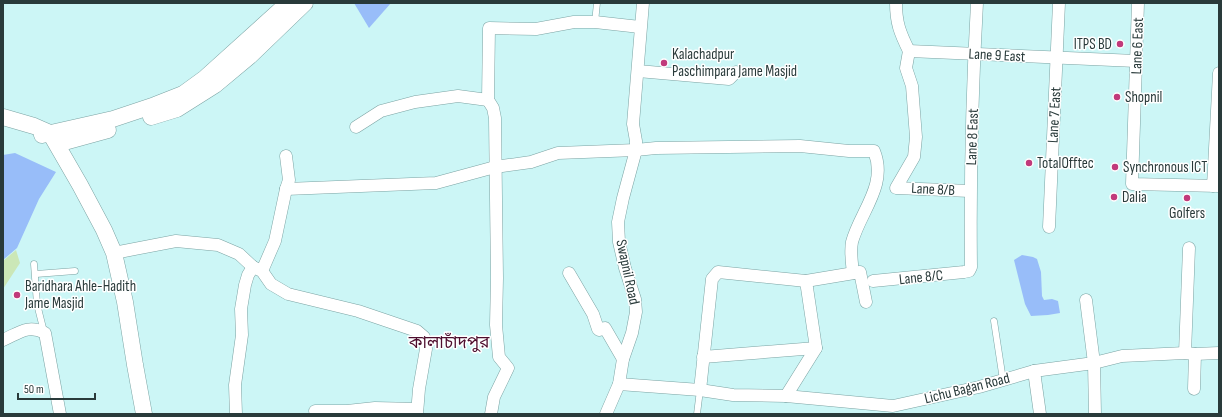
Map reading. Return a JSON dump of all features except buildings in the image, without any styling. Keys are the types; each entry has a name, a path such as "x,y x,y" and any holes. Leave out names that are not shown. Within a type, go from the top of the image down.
{"street":[{"path":"48,138 155,105 183,94 205,78 288,3"},
{"path":"3,127 48,138 177,109 215,85 251,55 305,3"},
{"path":"636,150 633,124 643,3"},
{"path":"896,3 899,32 909,51"},
{"name":"Lane 8 East","path":"969,270 971,267 970,191 977,3"},
{"name":"Lane 7 East","path":"1049,227 1059,3"},
{"name":"Lane 6 East","path":"1138,3 1132,184 1216,186"},
{"path":"491,414 494,397 508,368 499,357 496,325 497,220 495,118 493,108 488,100 489,28 536,29 574,22 595,22 640,27"},
{"name":"Lane 9 East","path":"909,51 1136,61"},
{"name":"Lane 8/B","path":"909,51 906,68 912,86 916,137 914,157 896,188 970,191"},
{"path":"638,70 729,79 736,72"},
{"path":"1216,186 1219,73"},
{"path":"356,127 381,111 415,102 458,96 488,100"},
{"path":"3,117 34,126 48,138 94,211 114,253 126,302 135,366 144,414"},
{"path":"286,189 436,183 495,167 531,162 558,153 656,148 800,146 848,151 874,151 878,159 875,190 853,241 851,251 852,273"},
{"name":"Swapnil Road","path":"606,414 619,384 623,359 632,333 636,312 635,300 619,242 618,222 636,150"},
{"path":"236,414 235,385 242,335 241,309 245,285 248,275 257,269 275,241 289,180 286,156"},
{"path":"114,253 176,241 218,245 239,254 257,269 271,284 288,294 358,311 417,331 424,336 426,349 419,389 417,412 375,408 315,411"},
{"path":"1189,248 1190,353 1194,389"},
{"name":"Lane 8/C","path":"873,281 964,272 969,270"},
{"path":"700,390 712,279 718,272 730,272 806,281 860,272 866,302"},
{"path":"569,273 592,314 598,329 601,330 605,328 623,359"},
{"path":"786,396 816,348 806,281"},
{"path":"1086,300 1094,362 1095,414"},
{"path":"3,340 28,328 37,329 44,333 60,414"},
{"path":"703,357 816,348"},
{"name":"Lichu Bagan Road","path":"619,384 700,390 733,395 786,396 893,410 1034,371 1094,362 1122,356 1219,353"},
{"path":"1034,371 1040,414"}],"lane":[{"path":"595,22 597,3"},
{"path":"34,264 36,274 37,304 44,333"},
{"path":"36,274 75,271"},
{"path":"994,321 1003,380"},
{"path":"697,414 700,390"}],"green space":[{"path":"16,250 20,263 3,289 3,261"}],"water":[{"path":"354,3 391,3 369,28"},
{"path":"15,153 56,172 39,199 17,248 3,260 3,155"},
{"path":"1022,255 1037,259 1041,272 1042,296 1044,300 1052,299 1058,301 1060,313 1031,316 1025,304 1014,260"}],"place":[{"name":"ITPS BD","path":"1120,44"},
{"name":"Kalachadpur Paschimpara Jame Masjid","path":"664,63"},
{"name":"Shopnil","path":"1117,97"},
{"name":"TotalOfftec","path":"1029,163"},
{"name":"Synchronous ICT","path":"1115,167"},
{"name":"Dalia","path":"1114,197"},
{"name":"Golfers","path":"1187,198"},
{"name":"Baridhara Ahle-Hadith Jame Masjid","path":"17,295"}],"district":[{"name":"কালাচাঁদপুর","path":"449,342"}]}
